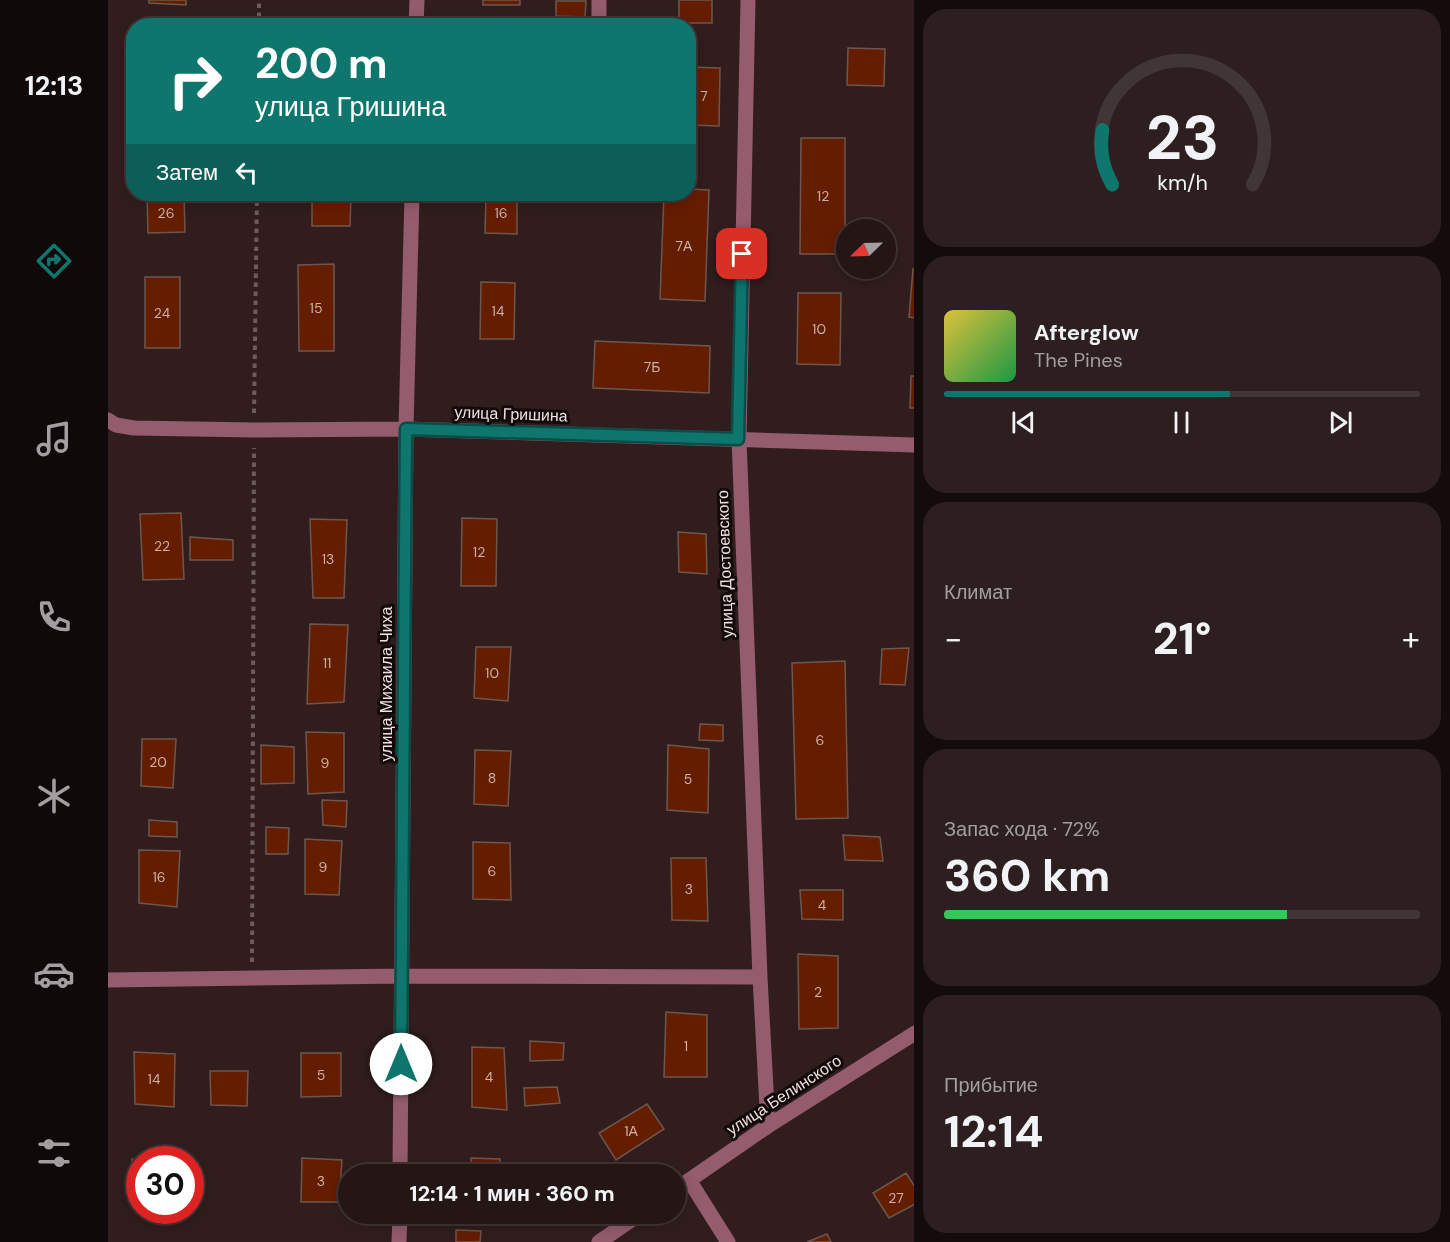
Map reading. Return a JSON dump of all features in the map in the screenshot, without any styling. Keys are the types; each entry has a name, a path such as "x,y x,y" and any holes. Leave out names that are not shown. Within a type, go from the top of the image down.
{"street":[{"path":"417,0 417,18"},
{"path":"599,0 599,18"},
{"name":"улица Достоевского","path":"748,0 738,439 768,1126"},
{"name":"улица Михаила Чиха","path":"400,1164 406,429 412,201"},
{"name":"улица Гришина","path":"108,420 116,425 134,429 406,429 914,445"},
{"path":"108,980 402,976 760,977"},
{"name":"улица Белинского","path":"686,1182 768,1126 914,1034"},
{"path":"689,1180 728,1242"},
{"path":"399,1242 400,1224"},
{"path":"599,1242 625,1224"}],"path":[{"path":"259,0 259,18"},
{"path":"252,978 257,201"}],"building":[{"path":"149,0 186,0 186,5 149,3"},
{"path":"483,0 520,0 520,5 483,5"},
{"path":"679,0 712,0 712,23 696,23 696,18 679,18"},
{"path":"556,1 586,1 585,17 556,16"},
{"path":"848,48 885,49 884,86 847,85"},
{"path":"696,67 720,68 719,126 696,125"},
{"path":"801,138 845,138 845,219 836,219 836,254 800,254"},
{"path":"696,189 709,190 705,301 660,299 664,201 696,201"},
{"path":"147,201 184,201 185,232 148,233"},
{"path":"312,201 351,201 350,226 312,226"},
{"path":"486,201 517,201 517,234 485,233"},
{"path":"334,264 334,351 299,351 298,265"},
{"path":"913,269 914,269 914,318 909,317"},
{"path":"145,277 180,277 180,348 145,348"},
{"path":"481,282 515,283 514,339 480,339"},
{"path":"798,293 841,293 840,365 797,364"},
{"path":"595,341 710,346 709,393 593,388"},
{"path":"911,376 914,376 914,408 910,408"},
{"path":"181,513 184,579 143,580 140,514"},
{"path":"462,518 497,519 496,586 461,586"},
{"path":"310,519 347,520 344,598 313,598"},
{"path":"678,532 706,534 707,574 679,572"},
{"path":"190,537 233,540 233,560 190,560"},
{"path":"310,624 348,625 344,702 307,704"},
{"path":"476,647 511,647 508,701 474,698"},
{"path":"909,648 905,685 880,684 882,649"},
{"path":"845,661 848,818 796,819 792,663"},
{"path":"700,724 723,725 723,741 699,740"},
{"path":"306,732 344,733 344,792 308,794"},
{"path":"142,739 176,739 173,788 141,786"},
{"path":"261,745 294,747 294,783 261,784"},
{"path":"668,745 709,749 708,813 667,810"},
{"path":"475,750 511,751 508,806 474,804"},
{"path":"322,800 347,801 346,827 323,825"},
{"path":"149,820 177,822 177,837 149,836"},
{"path":"266,827 289,828 288,854 266,854"},
{"path":"843,835 880,837 883,861 845,860"},
{"path":"305,839 342,841 339,895 305,894"},
{"path":"473,842 510,843 511,900 473,899"},
{"path":"139,850 180,851 177,907 139,903"},
{"path":"671,858 706,858 708,921 672,920"},
{"path":"800,890 843,890 843,920 802,919"},
{"path":"798,954 838,956 838,1028 799,1029"},
{"path":"666,1012 707,1015 707,1077 664,1077"},
{"path":"530,1041 564,1043 563,1060 530,1061"},
{"path":"472,1047 504,1048 507,1110 472,1107"},
{"path":"134,1052 175,1054 174,1107 135,1104"},
{"path":"301,1053 341,1053 341,1096 301,1097"},
{"path":"210,1071 248,1071 247,1106 211,1105"},
{"path":"557,1087 560,1103 525,1106 524,1088"},
{"path":"647,1104 664,1129 616,1160 599,1133"},
{"path":"302,1158 342,1160 342,1164 338,1164 338,1202 301,1202"},
{"path":"471,1158 500,1159 500,1164 471,1164"},
{"path":"906,1173 914,1185 914,1205 889,1218 873,1193"},
{"path":"456,1230 481,1231 480,1242 456,1242"},
{"path":"827,1234 831,1242 807,1242"}],"route":[{"path":"401,1064 406,429 738,439 742,254"}]}
